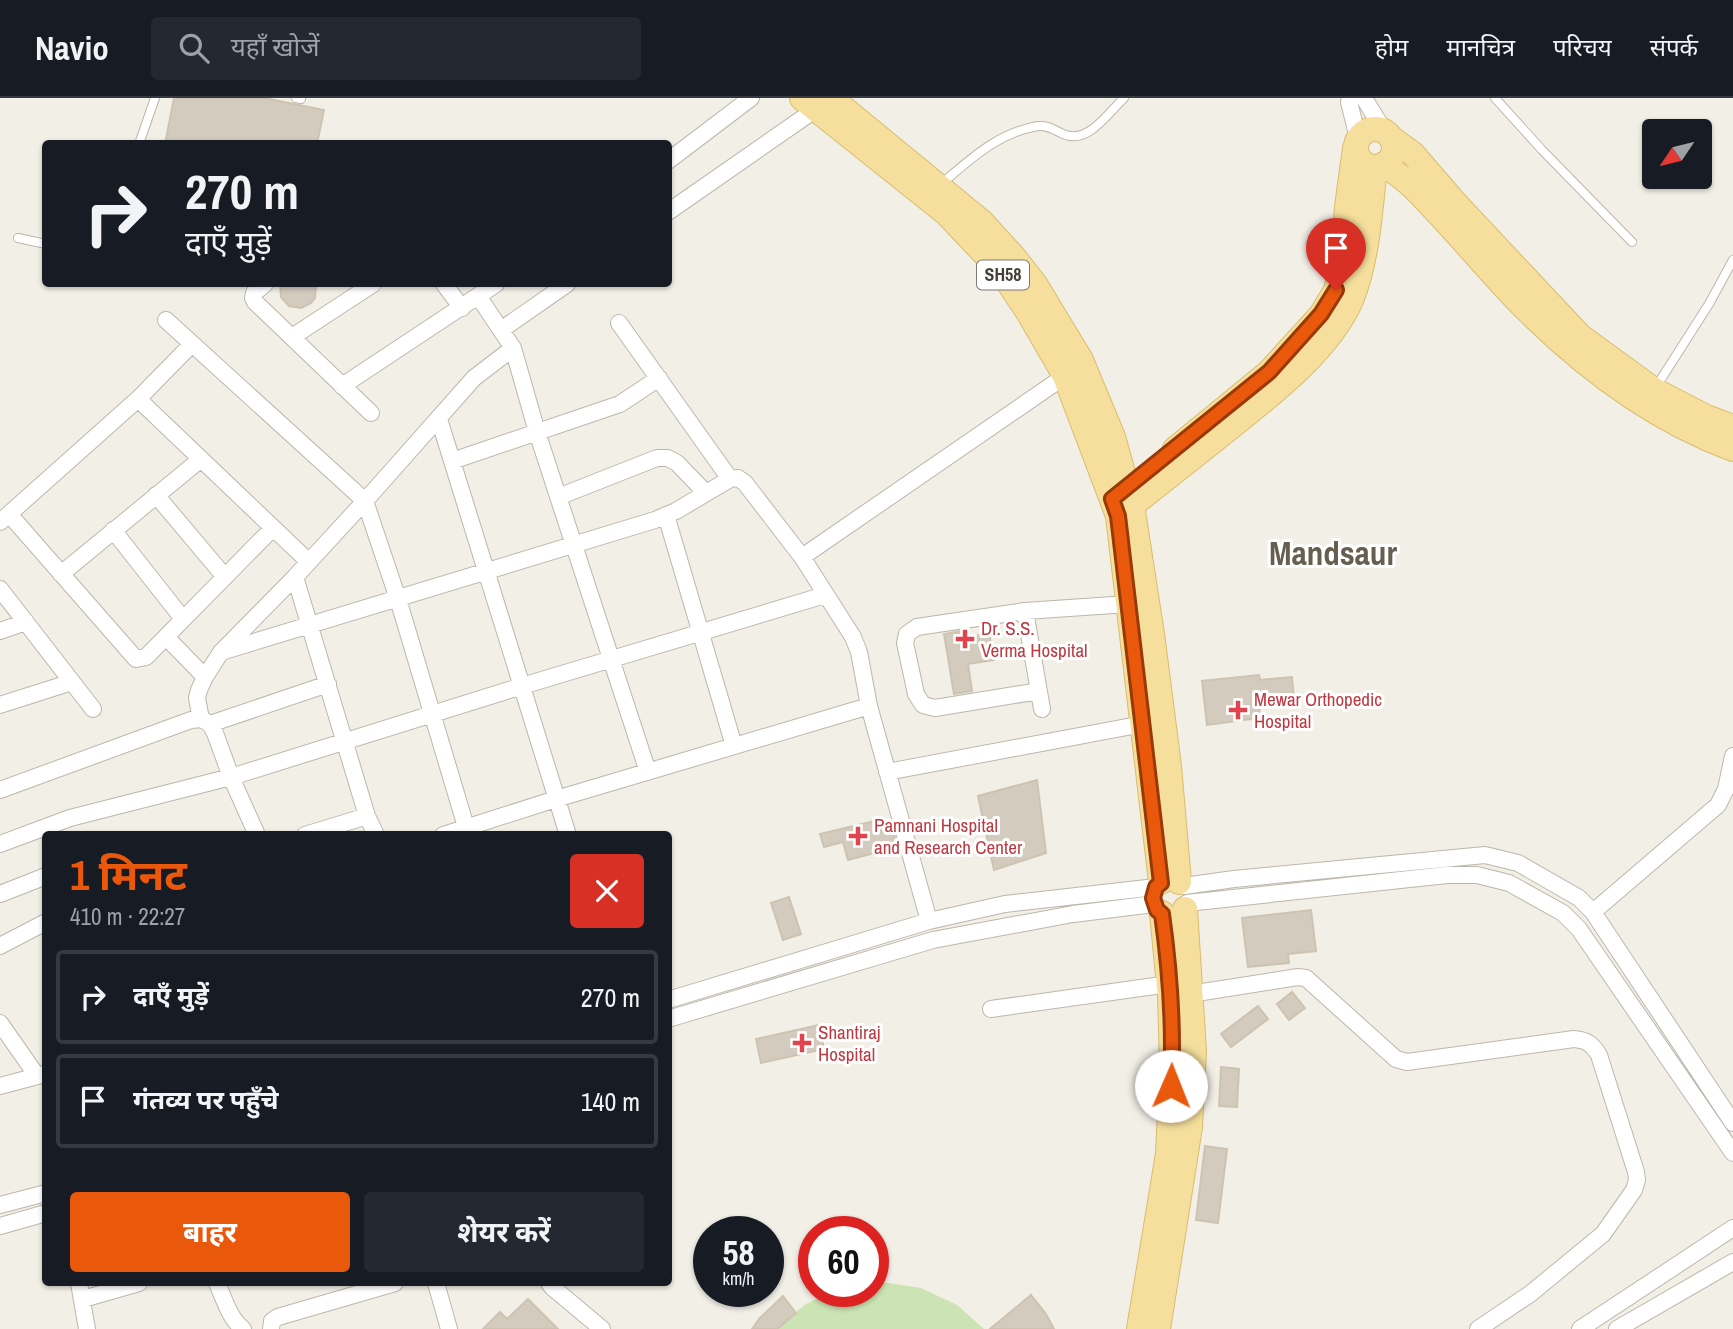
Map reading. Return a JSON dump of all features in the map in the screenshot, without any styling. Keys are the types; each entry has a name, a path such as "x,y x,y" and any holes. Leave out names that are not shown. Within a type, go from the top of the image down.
{"main road":[{"name":"SH58","path":"816,102 933,193 982,222 1013,256 1042,294 1081,360 1113,437 1122,502"},
{"path":"1122,502 1269,372 1321,314 1336,290 1343,264 1356,143 1365,131 1374,128 1388,134 1413,154 1580,336 1654,390 1706,417 1733,427"},
{"path":"1122,502 1262,402 1330,335 1352,296 1364,258 1380,166 1392,157 1394,148 1388,134"},
{"path":"1356,143 1358,158 1365,164 1380,166 1412,186 1515,298 1604,378 1668,420 1702,438 1733,449"},
{"name":"SH58","path":"933,193 946,213 1000,270 1028,312 1065,376 1122,502"},
{"path":"1122,502 1128,604 1143,724 1171,896"},
{"path":"1122,502 1152,634 1167,753 1171,896 1179,989 1194,1051 1190,1127 1158,1329"},
{"path":"1139,1329 1168,1154 1179,989"}],"street":[{"path":"672,157 751,98"},
{"path":"1350,98 1356,143"},
{"path":"1364,98 1388,134"},
{"path":"672,209 816,102"},
{"path":"261,287 254,293 255,302 371,413"},
{"path":"292,337 365,287"},
{"path":"446,287 462,307"},
{"path":"342,386 492,287"},
{"path":"501,330 563,287"},
{"path":"478,296 513,348 558,498 648,772"},
{"path":"166,320 365,501 398,599 466,827"},
{"path":"619,323 730,479"},
{"path":"192,344 138,399 5,518 61,574 135,659 146,657 273,528"},
{"path":"254,831 215,733 205,721 197,698 205,677 221,652 309,562 474,378 513,348"},
{"path":"802,557 1065,376"},
{"path":"452,461 620,404 659,378"},
{"path":"138,399 309,562"},
{"path":"439,419 567,831"},
{"path":"558,498 657,458 668,458 677,463 705,492"},
{"path":"61,574 201,459"},
{"path":"221,652 666,515 730,479 738,478 746,483 802,557 853,637 859,652 869,706 929,921"},
{"path":"156,495 225,577"},
{"path":"666,515 734,746"},
{"path":"113,530 183,620"},
{"path":"295,577 374,831"},
{"path":"0,589 93,709"},
{"path":"0,844 70,818 231,777 825,595"},
{"path":"1039,691 935,708 923,705 916,694 905,643 907,634 917,627 1025,611 1128,604"},
{"path":"1025,611 1042,709"},
{"path":"0,631 26,622"},
{"path":"166,636 205,677"},
{"path":"0,705 72,682"},
{"path":"0,790 191,720 205,721 328,684"},
{"path":"454,831 869,706"},
{"path":"887,772 1143,724"},
{"path":"1593,912 1718,805 1726,789 1733,756"},
{"path":"318,831 368,816"},
{"path":"672,1018 933,940 1171,896 1234,879 1485,855 1518,863 1578,898 1593,912 1733,1123"},
{"path":"1509,883 1518,863"},
{"path":"672,999 929,921 1005,904 1171,896 1477,875 1509,883 1563,913 1579,929 1733,1153"},
{"path":"0,894 42,878"},
{"path":"1563,913 1578,898"},
{"path":"0,946 42,924"},
{"path":"990,1009 1298,977 1306,978 1396,1059 1407,1062 1574,1039 1584,1040 1592,1045 1599,1055 1636,1172 1634,1190 1603,1234 1530,1294 1478,1329"},
{"path":"0,1023 41,1075 0,1086"},
{"path":"0,1205 42,1194"},
{"path":"0,1226 42,1214"},
{"path":"1580,1329 1733,1228"},
{"path":"1617,1329 1733,1262"},
{"path":"87,1329 81,1291 117,1286"},
{"path":"218,1286 230,1313 243,1329"},
{"path":"270,1329 272,1321 278,1317 378,1286"},
{"path":"437,1286 449,1329"},
{"path":"551,1286 582,1323 602,1329"}],"lane":[{"path":"140,140 155,98"},
{"path":"933,193 980,150 991,144 1039,126 1049,127 1067,136 1084,134 1094,128 1124,98"},
{"path":"1495,98 1632,242"},
{"path":"18,238 42,243"},
{"path":"1654,390 1709,304 1733,260"}],"green space":[{"path":"889,1283 921,1288 957,1305 984,1329 752,1329 772,1307 784,1307 784,1297 796,1312 802,1307 889,1307"}],"building":[{"path":"174,98 264,98 324,110 318,140 166,140"},
{"path":"280,287 316,287 315,298 301,308 289,306 281,297"},
{"path":"962,631 964,638 989,633 994,660 968,664 972,691 954,694 944,634"},
{"path":"1259,675 1260,680 1292,677 1294,699 1259,703 1260,718 1207,725 1202,681"},
{"path":"1037,780 1046,853 994,870 978,796"},
{"path":"879,820 882,832 893,829 897,847 848,860 843,842 824,847 820,834"},
{"path":"789,897 801,934 783,940 771,903"},
{"path":"1311,910 1316,951 1288,954 1289,963 1248,967 1242,918"},
{"path":"1292,992 1305,1008 1289,1020 1277,1004"},
{"path":"1258,1006 1268,1019 1231,1047 1221,1034"},
{"path":"819,1025 824,1049 761,1063 756,1039"},
{"path":"1221,1067 1239,1069 1237,1107 1219,1106"},
{"path":"1205,1146 1227,1149 1218,1223 1196,1220"},
{"path":"1031,1295 1054,1329 990,1329"},
{"path":"784,1297 796,1313 777,1329 752,1329 772,1307 784,1307"},
{"path":"528,1299 558,1329 483,1329 500,1312 507,1319"}],"place":[{"name":"Dr. S.S. Verma Hospital","path":"965,639"},
{"name":"Mewar Orthopedic Hospital","path":"1238,710"},
{"name":"Pamnani Hospital and Research Center","path":"858,836"},
{"name":"Shantiraj Hospital","path":"802,1043"}],"district":[{"name":"Mandsaur","path":"1333,553"}],"route":[{"path":"1171,1086 1170,998 1165,932 1162,914 1157,910 1153,898 1156,887 1161,883 1118,516 1112,499 1269,372 1299,341 1336,290"}]}
